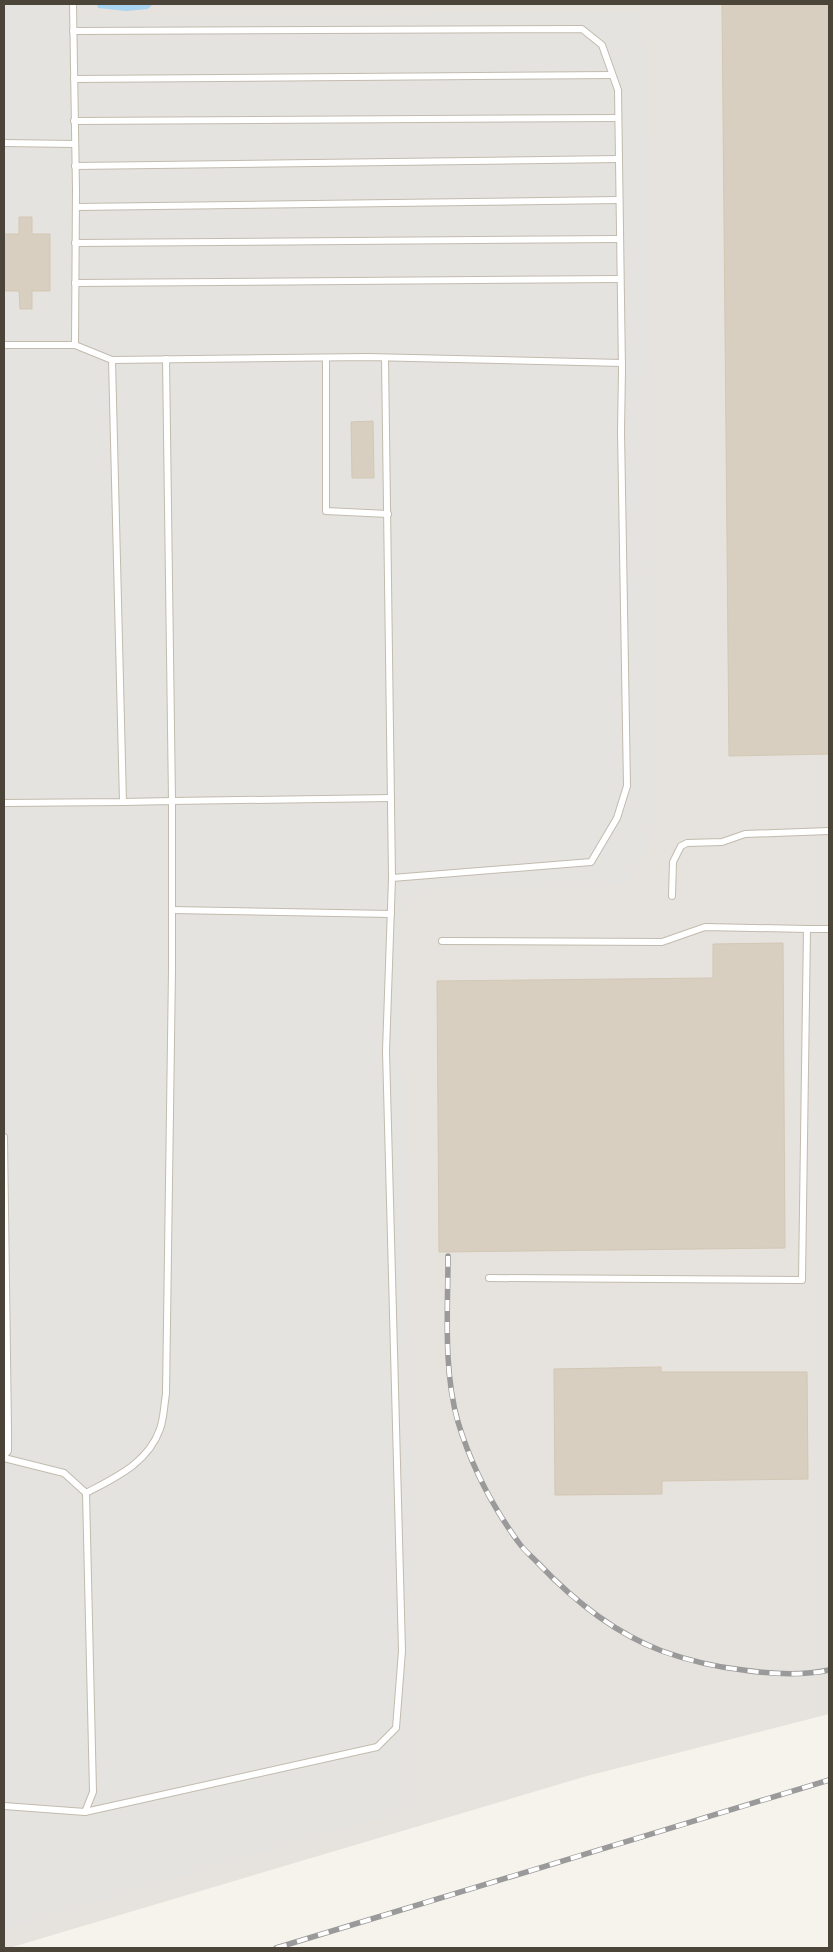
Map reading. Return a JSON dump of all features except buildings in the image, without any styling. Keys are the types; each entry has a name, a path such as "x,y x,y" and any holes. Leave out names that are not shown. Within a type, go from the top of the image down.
{"lane":[{"path":"73,4 76,207 75,345"},
{"path":"73,32 582,29 602,45 618,90 627,786 617,818 591,862 392,878"},
{"path":"74,79 612,75"},
{"path":"74,121 618,118"},
{"path":"4,143 75,144"},
{"path":"75,166 618,159"},
{"path":"76,207 619,200"},
{"path":"75,243 619,239"},
{"path":"75,283 620,279"},
{"path":"4,345 75,345 112,360 385,358 622,363"},
{"path":"326,358 326,511 388,514"},
{"path":"4,1806 85,1812 377,1747 396,1728 402,1651 386,1051 392,878 385,358"},
{"path":"86,1493 130,1469 145,1456 160,1429 166,1394 169,1306 172,801 166,359"},
{"path":"112,360 123,802"},
{"path":"4,803 391,798"},
{"path":"672,896 673,862 681,846 687,843 722,842 744,834 829,831"},
{"path":"172,910 391,914"},
{"path":"442,941 662,942 705,927 829,929"},
{"path":"489,1278 802,1280 807,929"},
{"path":"4,1137 8,1451 4,1457 64,1473 86,1493 93,1792 85,1812"}],"shaded area":[{"path":"4,4 829,4 829,1714 587,1776 9,1948 4,1948"},
{"path":"4,4 90,4 91,14 644,13 659,806 647,849 628,885 423,890 401,913 414,1493 413,1808 4,1929"}],"water":[{"path":"97,4 153,4 148,9 126,11 98,8"}],"railway":[{"path":"448,1256 448,1361 453,1402 458,1422 469,1454 483,1485 500,1515 525,1551 579,1602 611,1625 644,1644 681,1657 722,1667 797,1674 829,1670"},
{"path":"276,1948 829,1780"}]}
